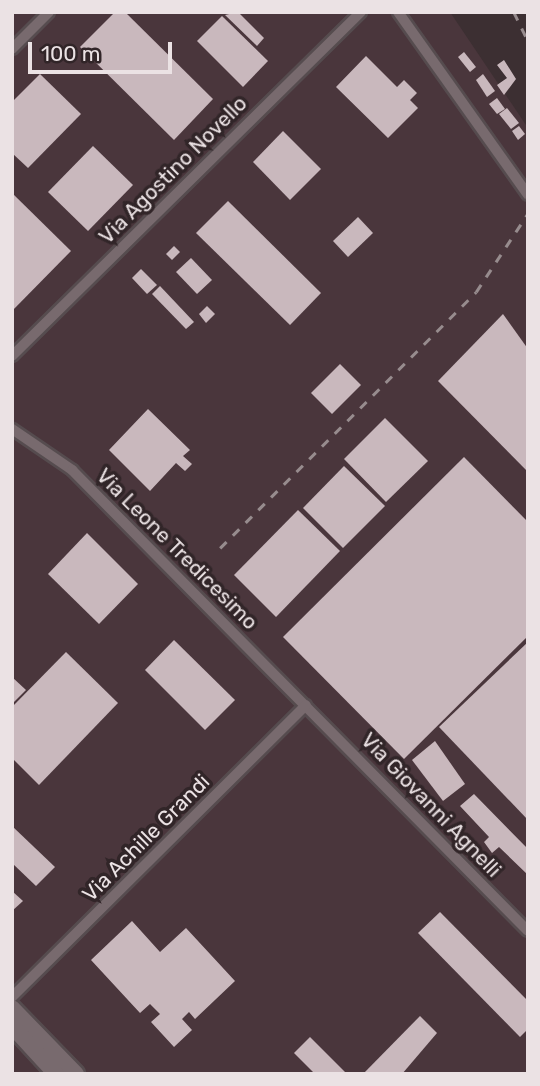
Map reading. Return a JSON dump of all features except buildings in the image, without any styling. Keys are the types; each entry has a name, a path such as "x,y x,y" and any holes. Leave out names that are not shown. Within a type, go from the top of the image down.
{"main road":[{"path":"12,1008 76,1074"},
{"path":"12,1026 56,1074"}],"street":[{"path":"12,49 49,12"},
{"name":"Via Agostino Novello","path":"12,356 361,12"},
{"path":"398,12 528,195"},
{"name":"Via Leone Tredicesimo","path":"12,429 72,470 306,705"},
{"name":"Via Giovanni Agnelli","path":"306,705 528,931"},
{"name":"Via Achille Grandi","path":"12,997 306,705"}],"shaded area":[{"path":"12,12 450,12 528,128 528,1074 12,1074"}],"railway":[{"path":"514,12 528,41"},
{"path":"220,548 476,292 528,213"}]}
